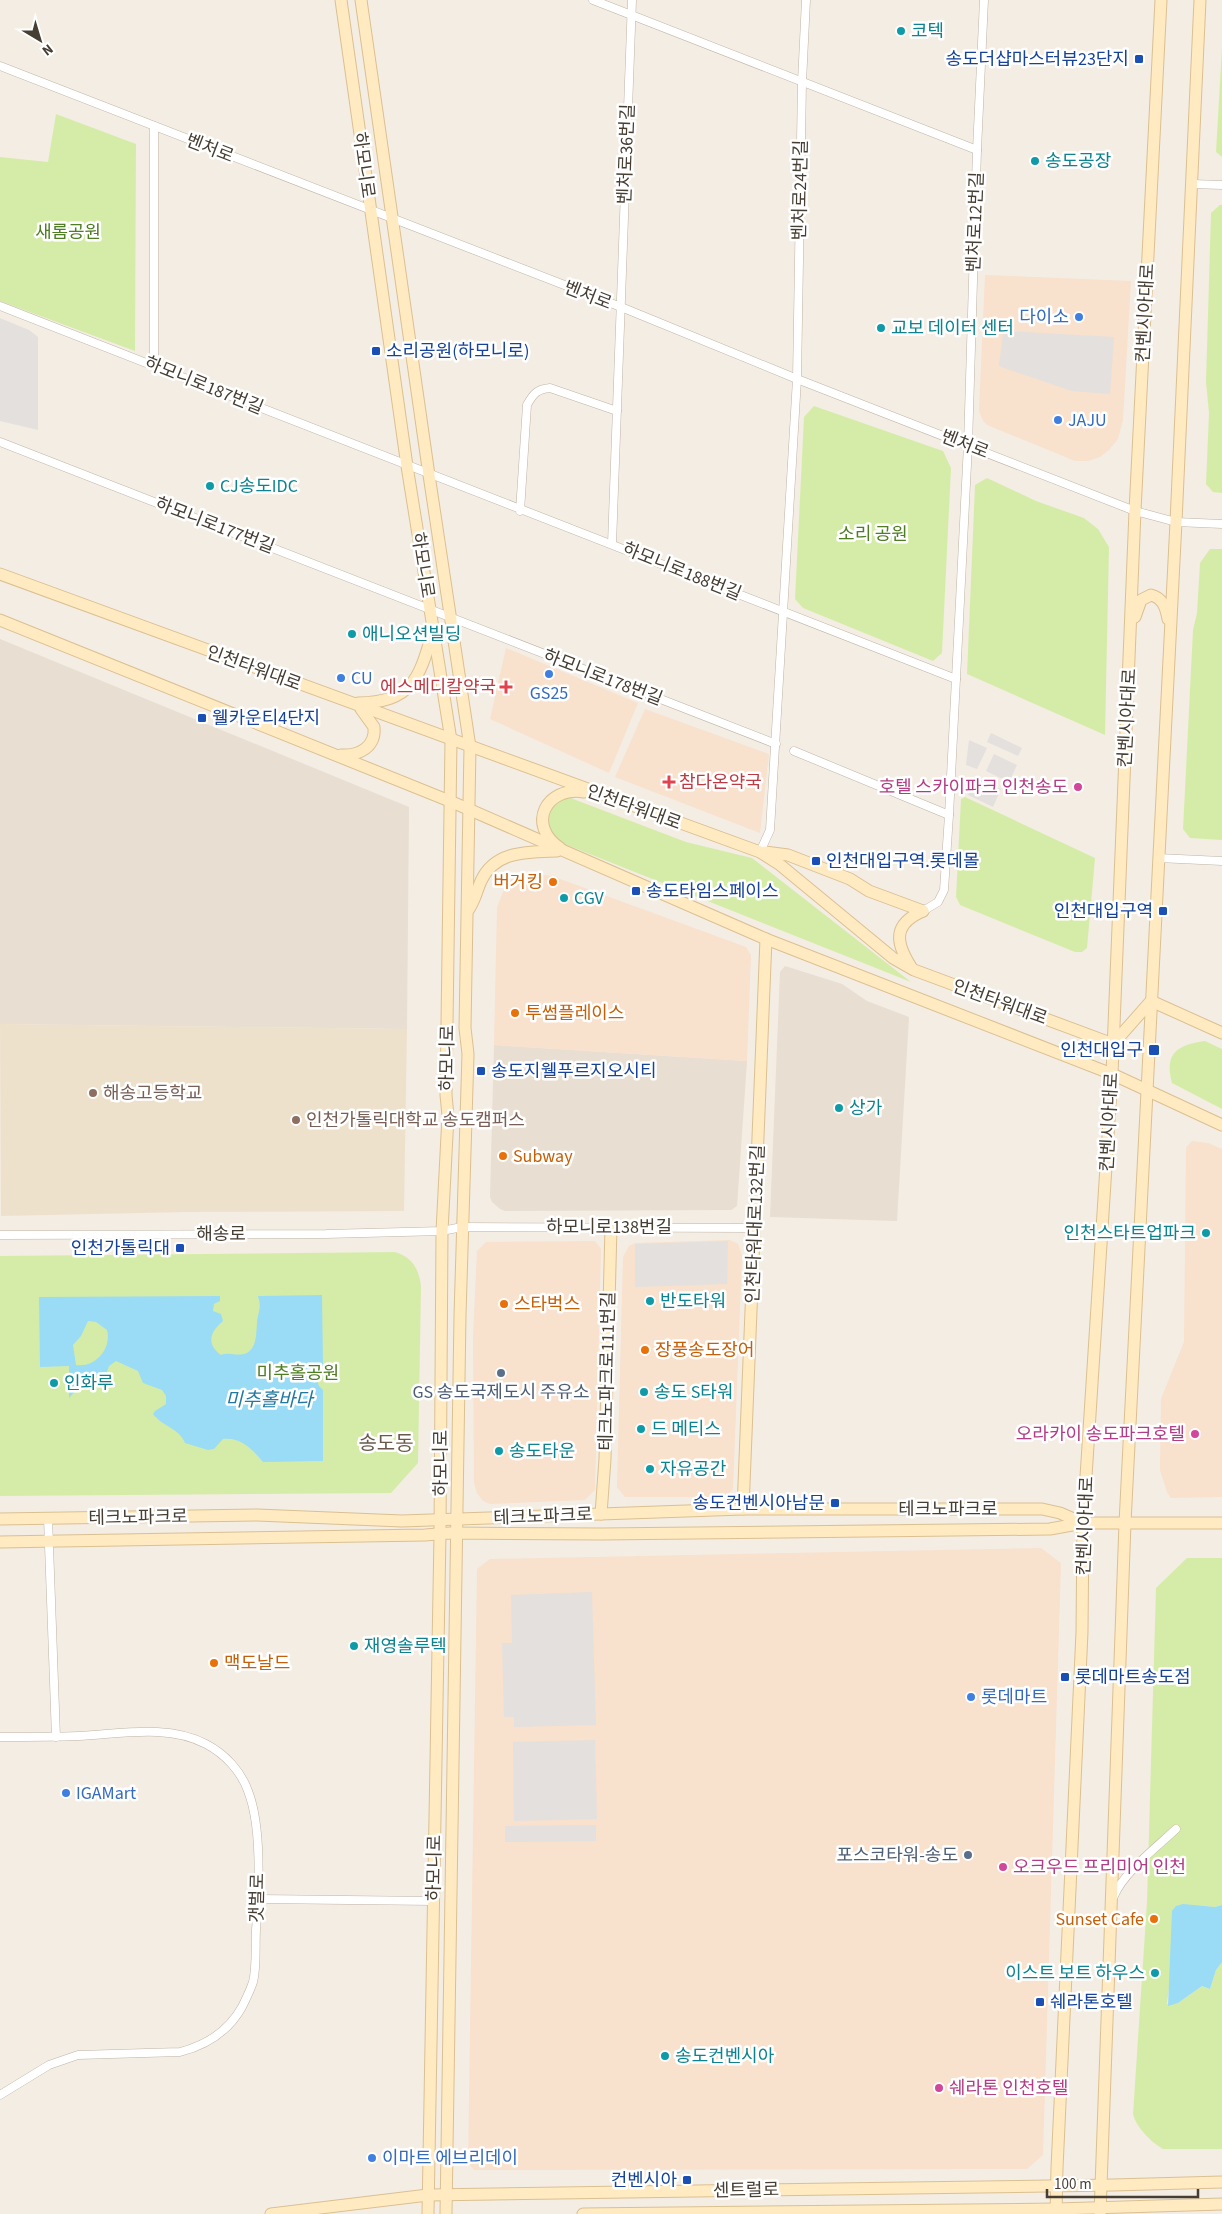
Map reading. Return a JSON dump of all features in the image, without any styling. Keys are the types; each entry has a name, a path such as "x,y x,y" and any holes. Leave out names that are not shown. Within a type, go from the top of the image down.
{"main road":[{"name":"하모니로","path":"341,0 407,466 451,740 452,802 446,1096 448,1116 442,1231 440,1534 428,2214"},
{"name":"하모니로","path":"361,0 428,475 470,747 465,1028 468,1054 462,1227 446,2214"},
{"name":"컨벤시아대로","path":"1057,2211 1082,1632 1083,1523 1112,1074 1135,512 1161,0"},
{"name":"컨벤시아대로","path":"1100,2186 1125,1523 1150,1002 1176,522 1200,0"},
{"name":"인천타워대로","path":"0,574 760,852 779,864 893,958 914,970 1113,1044"},
{"path":"1131,630 1141,600 1151,595 1157,597 1166,609 1170,631"},
{"name":"인천타워대로","path":"0,620 452,802 766,939 1112,1074 1222,1125"},
{"path":"354,705 380,702 396,696 412,684 422,668 434,630"},
{"path":"334,755 357,754 366,750 372,742 374,727 368,716 354,705"},
{"path":"565,852 546,833 542,824 545,808 554,798 567,792 582,791 605,796"},
{"path":"468,909 478,895 481,880 499,861 514,853 565,852"},
{"path":"760,852 788,855 850,879 869,891 923,911"},
{"path":"899,902 907,914 906,922"},
{"path":"914,970 899,943 899,933 911,917 923,911"},
{"name":"인천타워대로132번길","path":"742,1509 756,1228 766,939"},
{"path":"1113,1044 1150,1002 1222,1033"},
{"name":"테크노파크로111번길","path":"600,1514 605,1459 611,1227"},
{"name":"테크노파크로","path":"0,1518 257,1515 402,1520 742,1509 1042,1509 1060,1513 1083,1523"},
{"name":"테크노파크로","path":"0,1542 440,1534 1050,1529 1083,1523 1222,1523"},
{"name":"센트럴로","path":"271,2214 428,2195 1100,2186 1222,2182"},
{"path":"1100,2186 1100,2210"},
{"name":"센트럴로","path":"583,2214 1057,2211 1222,2204"}],"street":[{"path":"593,0 977,150"},
{"name":"벤처로36번길","path":"612,544 632,0"},
{"name":"벤처로24번길","path":"760,852 770,830 797,379 802,82 806,0"},
{"name":"벤처로12번길","path":"923,911 938,902 944,890 968,445 977,150 984,0"},
{"name":"벤처로","path":"0,66 621,308 1135,512 1176,522 1222,524"},
{"path":"154,126 154,365"},
{"path":"1192,184 1222,185"},
{"name":"하모니로187번길","path":"0,306 407,466"},
{"path":"520,511 527,405 536,392 542,388 550,388 617,411"},
{"name":"하모니로177번길","path":"0,442 430,609"},
{"name":"하모니로188번길","path":"407,466 956,679"},
{"name":"하모니로178번길","path":"430,609 776,744"},
{"path":"794,752 949,815"},
{"path":"1158,858 1222,861"},
{"name":"하모니로138번길","path":"442,1231 462,1227 756,1228"},
{"name":"해송로","path":"0,1235 326,1234 442,1231"},
{"path":"48,1518 56,1737"},
{"name":"갯벌로","path":"0,1737 56,1737 165,1731 195,1739 218,1751 243,1779 253,1806 259,1899 253,1981 241,2008 223,2031 213,2039 196,2048 180,2052 78,2055 49,2065 0,2096"},
{"path":"1111,1904 1116,1890 1121,1884 1176,1830"},
{"path":"259,1899 434,1901"}],"shaded area":[{"path":"985,275 1131,281 1123,420 1118,439 1100,457 1088,461 1075,461 987,425 983,421 979,411"},
{"path":"0,318 29,330 38,337 38,430 0,421"},
{"path":"1006,331 1114,337 1110,394 1072,391 1001,367 999,365 1003,334"},
{"path":"0,639 409,807 407,1029 0,1024"},
{"path":"506,648 638,703 609,773 490,719"},
{"path":"645,709 769,754 760,833 615,777"},
{"path":"991,733 1022,748 1018,756 987,742"},
{"path":"969,740 987,748 977,769 966,765"},
{"path":"994,754 1017,765 1009,782 986,771"},
{"path":"974,777 1001,789 993,807 968,795"},
{"name":"송도타임스페이스","path":"525,872 552,876 746,947 751,955 747,1061 494,1045 497,907 506,885 511,879"},
{"name":"상가","path":"785,966 842,984 867,1001 909,1017 897,1221 770,1217 780,972"},
{"path":"0,1024 407,1029 404,1211 187,1212 1,1216"},
{"path":"494,1045 747,1061 737,1206 731,1210 505,1211 500,1209 492,1202 490,1197"},
{"path":"1192,1141 1208,1143 1222,1149 1222,1497 1171,1498 1167,1492 1160,1470 1161,1399 1184,1342 1186,1148"},
{"path":"730,1240 738,1244 742,1255 733,1489 725,1497 625,1497 617,1487 623,1257 629,1246 635,1243"},
{"path":"595,1241 601,1249 595,1490 585,1500 490,1504 483,1501 477,1493 474,1483 473,1337 477,1251 486,1242"},
{"path":"728,1241 727,1284 635,1287 635,1244"},
{"path":"1041,1548 1061,1563 1043,2155 1027,2169 474,2170 468,2163 477,1569 490,1559"},
{"path":"592,1592 596,1725 514,1727 514,1717 504,1717 502,1643 512,1643 511,1595"},
{"path":"595,1740 597,1819 514,1821 513,1742"},
{"path":"596,1825 596,1841 505,1842 505,1826"}],"green space":[{"path":"1222,48 1222,157 1216,152"},
{"name":"새롬공원","path":"56,114 136,144 135,351 0,301 0,157 48,162"},
{"path":"1222,205 1222,493 1213,492 1206,484 1209,413 1206,382 1211,213"},
{"name":"소리 공원","path":"814,406 943,451 951,468 942,653 933,661 803,608 795,599 804,417"},
{"path":"987,478 1036,501 1084,518 1098,529 1109,547 1105,735 967,674 975,485"},
{"path":"1210,549 1222,549 1222,840 1190,838 1183,829 1193,630 1197,613 1200,563"},
{"path":"568,797 686,842 752,858 911,982 562,843 549,829 548,817 554,805"},
{"path":"965,797 1095,858 1087,948 1082,952 1075,952 960,905 956,897 961,799"},
{"path":"1205,1041 1222,1049 1222,1109 1172,1083 1170,1064 1175,1052 1187,1045"},
{"name":"미추홀공원","path":"395,1252 406,1257 414,1264 421,1286 418,1463 391,1493 0,1496 0,1256"},
{"path":"1187,1558 1222,1558 1222,1905 1215,1907 1179,1905 1167,2004 1178,2003 1202,1986 1210,1989 1216,1970 1222,1962 1222,2149 1163,2149 1145,2134 1137,2124 1133,2114 1147,1902 1156,1588"}],"water":[{"name":"미추홀바다","path":"322,1295 323,1365 316,1377 319,1386 323,1390 323,1461 263,1462 246,1445 229,1439 223,1439 214,1449 208,1450 185,1443 179,1434 153,1414 166,1404 166,1396 162,1390 143,1383 138,1371 116,1361 109,1366 106,1375 89,1376 69,1398 69,1366 40,1367 39,1297 220,1296 220,1301 214,1304 213,1311 221,1314 223,1321 215,1329 211,1342 216,1351 221,1355 238,1355 248,1352 254,1345 260,1304 258,1296","holes":["88,1321 96,1322 107,1330 107,1344 100,1356 95,1360 83,1365 76,1365 73,1345 81,1336"]},
{"path":"1183,1904 1215,1907 1222,1905 1222,1962 1216,1970 1210,1989 1202,1986 1178,2003 1168,2006 1172,1911 1176,1906"}],"place":[{"name":"코텍","path":"901,31"},
{"name":"송도더샵마스터뷰23단지","path":"1139,59"},
{"name":"송도공장","path":"1035,161"},
{"name":"다이소","path":"1079,317"},
{"name":"교보 데이터 센터","path":"881,328"},
{"name":"소리공원(하모니로)","path":"376,351"},
{"name":"JAJU","path":"1058,420"},
{"name":"CJ송도IDC","path":"210,486"},
{"name":"애니오션빌딩","path":"352,634"},
{"name":"GS25","path":"549,674"},
{"name":"CU","path":"341,678"},
{"name":"에스메디칼약국","path":"506,687"},
{"name":"웰카운티4단지","path":"202,718"},
{"name":"참다온약국","path":"669,782"},
{"name":"호텔 스카이파크 인천송도","path":"1078,787"},
{"name":"인천대입구역.롯데몰","path":"816,861"},
{"name":"버거킹","path":"553,882"},
{"name":"송도타임스페이스","path":"636,891"},
{"name":"CGV","path":"564,898"},
{"name":"인천대입구역","path":"1163,911"},
{"name":"투썸플레이스","path":"515,1013"},
{"name":"인천대입구","path":"1154,1050"},
{"name":"송도지웰푸르지오시티","path":"481,1071"},
{"name":"해송고등학교","path":"93,1093"},
{"name":"상가","path":"839,1108"},
{"name":"인천가톨릭대학교 송도캠퍼스","path":"296,1120"},
{"name":"Subway","path":"503,1156"},
{"name":"인천스타트업파크","path":"1206,1233"},
{"name":"인천가톨릭대","path":"180,1248"},
{"name":"반도타워","path":"650,1301"},
{"name":"스타벅스","path":"504,1304"},
{"name":"장풍송도장어","path":"645,1350"},
{"name":"GS 송도국제도시 주유소","path":"501,1373"},
{"name":"인화루","path":"54,1383"},
{"name":"송도 S타워","path":"644,1392"},
{"name":"드 메티스","path":"641,1429"},
{"name":"오라카이 송도파크호텔","path":"1195,1434"},
{"name":"송도타운","path":"499,1451"},
{"name":"자유공간","path":"650,1469"},
{"name":"송도컨벤시아남문","path":"835,1503"},
{"name":"재영솔루텍","path":"354,1646"},
{"name":"맥도날드","path":"214,1663"},
{"name":"롯데마트송도점","path":"1065,1677"},
{"name":"롯데마트","path":"971,1697"},
{"name":"IGAMart","path":"66,1793"},
{"name":"포스코타워-송도","path":"968,1855"},
{"name":"오크우드 프리미어 인천","path":"1003,1867"},
{"name":"Sunset Cafe","path":"1154,1919"},
{"name":"이스트 보트 하우스","path":"1155,1973"},
{"name":"쉐라톤호텔","path":"1040,2002"},
{"name":"송도컨벤시아","path":"665,2056"},
{"name":"쉐라톤 인천호텔","path":"939,2088"},
{"name":"이마트 에브리데이","path":"372,2158"},
{"name":"컨벤시아","path":"687,2180"}],"district":[{"name":"송도동","path":"386,1443"}]}
